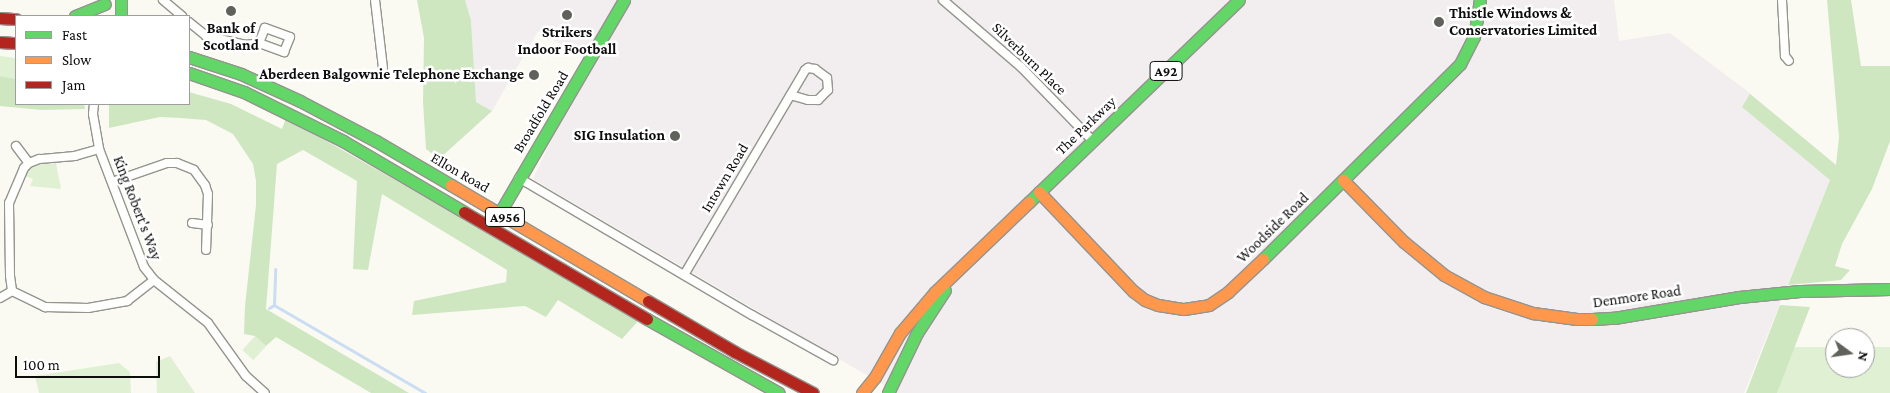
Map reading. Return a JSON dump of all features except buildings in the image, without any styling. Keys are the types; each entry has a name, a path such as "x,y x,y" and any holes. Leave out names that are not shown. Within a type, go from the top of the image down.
{"main road":[{"path":"121,0 121,15"},
{"name":"Broadfold Road","path":"499,214 624,0"},
{"name":"The Parkway","path":"862,393 875,377 895,341 915,314 1239,0"},
{"name":"Woodside Road","path":"1039,192 1133,291 1151,302 1184,309 1209,304 1228,292 1460,64 1474,37 1480,0"},
{"path":"78,15 106,2"},
{"path":"96,15 106,2"},
{"path":"0,18 15,19"},
{"path":"0,26 15,27"},
{"path":"0,42 15,43"},
{"name":"Ellon Road","path":"190,57 241,74 300,101 376,141 735,352 813,393"},
{"name":"Ellon Road","path":"190,73 244,92 343,141 702,351 779,393"},
{"name":"Denmore Road","path":"1343,180 1404,242 1444,275 1484,298 1533,313 1577,319 1614,318 1739,297 1800,291 1890,290"},
{"name":"The Parkway","path":"888,393 917,333 955,275"}],"street":[{"path":"163,0 181,15"},
{"path":"373,62 383,64 375,0"},
{"name":"Silverburn Place","path":"943,0 1021,67 1093,141"},
{"path":"952,7 958,0"},
{"path":"1782,0 1785,56 1789,61"},
{"path":"190,23 206,36 232,44 246,46 259,42"},
{"name":"Intown Road","path":"684,275 805,70 808,68 820,71 827,78 828,90 818,100 808,100 791,95"},
{"name":"King Robert's Way","path":"94,105 93,114 99,149 144,267 154,280 208,323 246,376 265,393"},
{"path":"16,146 29,163"},
{"path":"12,291 9,203 13,189 29,163 39,159 75,156 99,149"},
{"path":"112,182 167,163 186,166 194,170 206,185 208,194 206,250"},
{"path":"519,178 833,360"},
{"path":"192,224 208,225"},
{"path":"12,291 45,307 95,307 127,301 154,280"},
{"path":"0,298 12,291"}],"shaded area":[{"path":"465,0 1614,0 1619,41 1670,33 1747,91 1836,165 1744,393 897,393 533,179 557,127 594,64 538,31 492,111 476,102 471,20"}],"green space":[{"path":"417,0 465,0 471,20 476,102 492,111 439,159 426,149 423,102 424,38"},
{"path":"1827,0 1851,0 1861,66 1890,66 1890,141 1872,189 1842,244 1835,266 1850,270 1841,280 1788,285 1830,180 1742,107 1750,94 1836,165 1839,137"},
{"path":"0,56 15,58 15,79 0,76"},
{"path":"0,76 15,79 15,105 84,105 85,109 42,110 0,106"},
{"path":"190,92 231,104 282,129 286,118 638,321 622,339 558,300 546,317 525,306 412,315 414,301 506,282 507,270 382,194 368,270 353,269 357,181 303,150 277,164 266,309 409,393 371,393 276,337 266,346 255,336 244,334 245,306 256,205 256,181 253,164 233,134 206,120 181,118 160,117 109,128 109,105 190,105"},
{"path":"56,163 61,189 30,186 33,179 25,176 27,171 34,165"},
{"path":"1780,305 1810,307 1777,393 1746,393"},
{"path":"255,336 266,346 253,360 242,350"},
{"path":"1793,347 1825,347 1825,378 1875,378 1875,347 1890,347 1890,393 1777,393"},
{"path":"170,356 195,393 157,393 156,362"},
{"path":"119,363 130,372 131,393 39,393 35,376"}],"waterway":[{"path":"274,305 275,269"},
{"path":"269,308 274,305 425,393"}],"traffic: fast":[{"path":"121,0 121,15"},
{"path":"499,214 624,0"},
{"path":"1029,202 1239,0"},
{"path":"1263,259 1460,64 1474,37 1480,0"},
{"path":"78,15 105,4"},
{"path":"190,57 241,74 300,101 376,141 451,185"},
{"path":"190,73 244,92 343,141 464,212"},
{"path":"1592,319 1614,318 1739,297 1800,291 1890,289"},
{"path":"888,393 917,333 945,290"},
{"path":"647,319 779,393"}],"traffic: slow":[{"path":"1343,180 1404,242 1444,275 1484,297 1533,313 1577,319 1592,319"},
{"path":"451,185 648,301"},
{"path":"1039,192 1133,291 1145,300 1158,305 1184,309 1209,305 1228,292 1263,259"},
{"path":"862,393 875,377 900,333 935,292 1029,202"}],"traffic: jam":[{"path":"0,18 15,19"},
{"path":"0,42 15,43"},
{"path":"464,212 647,319"},
{"path":"648,301 735,352 813,393"}],"place":[{"name":"Bank of Scotland","path":"231,11"},
{"name":"Strikers Indoor Football","path":"567,15"},
{"name":"Thistle Windows & Conservatories Limited","path":"1439,22"},
{"name":"Aberdeen Balgownie Telephone Exchange","path":"534,75"},
{"name":"SIG Insulation","path":"675,136"}]}
